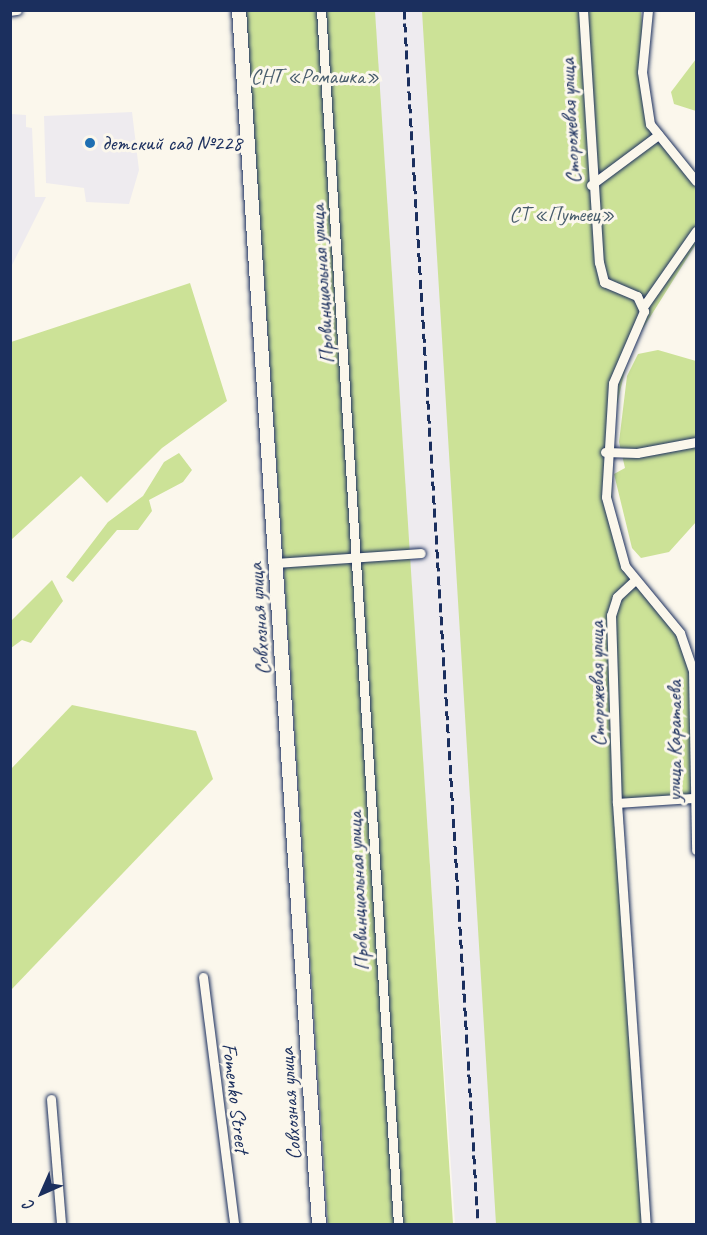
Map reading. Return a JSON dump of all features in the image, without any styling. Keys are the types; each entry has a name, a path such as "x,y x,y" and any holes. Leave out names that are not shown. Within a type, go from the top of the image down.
{"street":[{"path":"10,11 17,10"},
{"name":"Совхозная улица","path":"239,10 319,1224"},
{"name":"Провинциальная улица","path":"321,10 359,556 398,1224"},
{"name":"Сторожевая улица","path":"583,10 591,184 604,282 637,296 643,307"},
{"path":"648,10 642,72 650,124 696,181"},
{"path":"591,184 657,135"},
{"path":"635,580 606,497 605,452 613,384 643,307 696,231"},
{"path":"605,452 636,453 696,442"},
{"path":"276,563 421,553"},
{"name":"Сторожевая улица","path":"635,580 617,597 612,615 617,803 646,1224"},
{"name":"улица Каратаева","path":"635,580 680,633 693,669 694,778 692,798 696,850"},
{"path":"617,803 692,798"},
{"name":"Fomenko Street","path":"203,977 234,1224"},
{"path":"51,1099 61,1224"}],"shaded area":[{"path":"370,11 424,11 497,1224 455,1224"},
{"name":"детский сад №228","path":"132,112 139,170 129,204 86,202 84,188 46,183 44,116"},
{"path":"11,114 26,115 26,127 32,128 35,197 46,197 11,267"}],"green space":[{"name":"СНТ «Ромашка»","path":"246,11 375,11 453,1224 328,1224"},
{"name":"СТ «Путеец»","path":"422,11 641,11 649,117 696,173 696,244 630,349 612,426 612,524 626,568 689,648 694,796 616,804 644,1224 496,1224"},
{"path":"696,59 696,111 674,104 671,92"},
{"path":"190,283 227,401 162,448 107,503 81,476 11,540 11,342"},
{"path":"658,350 696,361 696,522 669,552 641,558 632,548 614,474 625,468 619,442 627,376 638,354"},
{"path":"179,453 192,470 183,482 149,500 152,511 138,530 117,530 73,582 66,577 108,522 143,496 164,462"},
{"path":"52,580 63,601 31,643 22,640 11,648 11,621"},
{"path":"72,705 196,731 213,779 11,990 11,769"}],"railway":[{"path":"404,10 478,1224"}],"place":[{"name":"детский сад №228","path":"90,143"}]}
